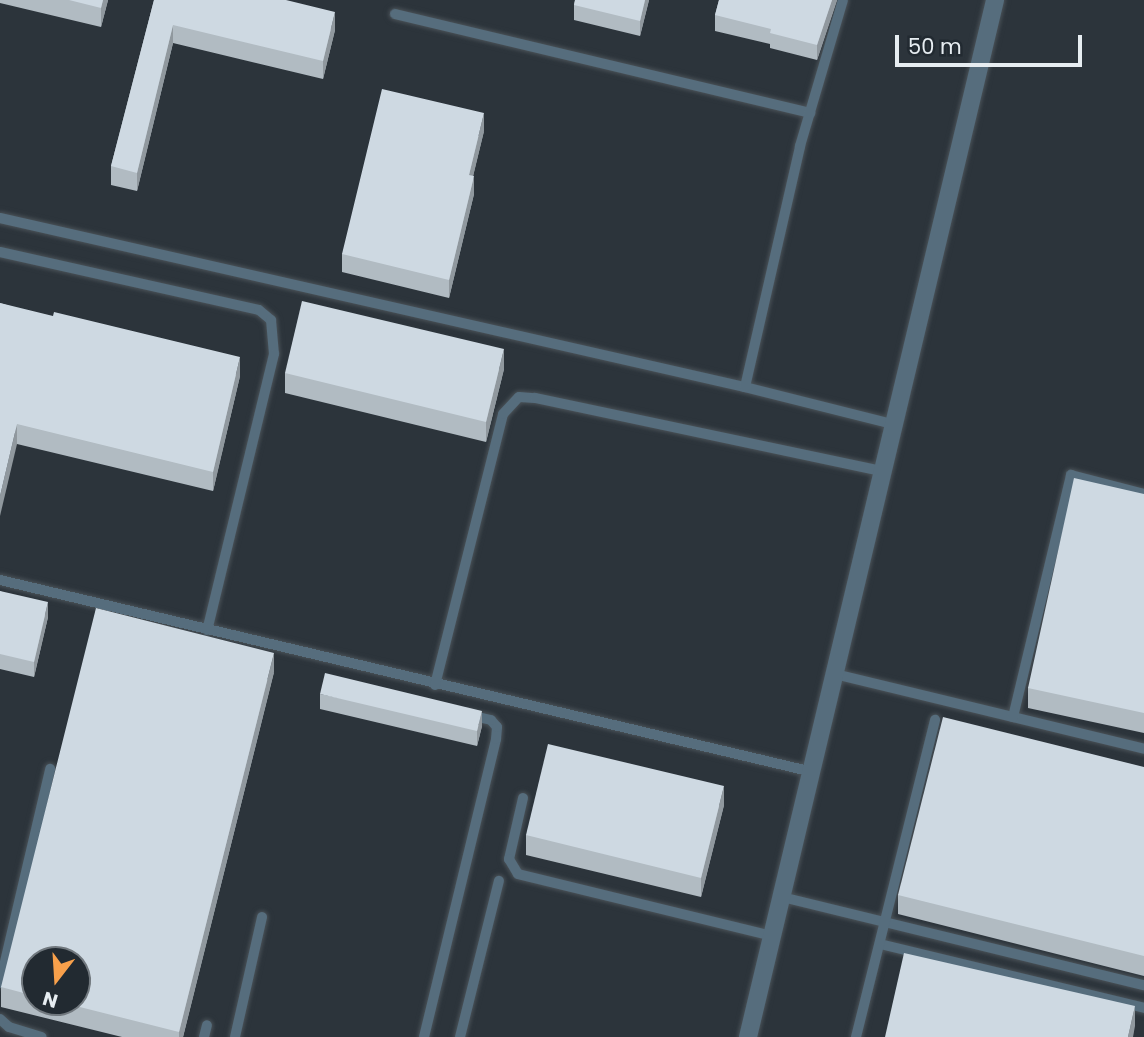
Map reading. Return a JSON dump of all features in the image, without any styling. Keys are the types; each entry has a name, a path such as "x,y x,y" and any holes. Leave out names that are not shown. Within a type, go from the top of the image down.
{"street":[{"path":"748,1037 995,0"}],"lane":[{"path":"745,387 800,146 843,0"},
{"path":"395,14 810,113"},
{"path":"0,218 745,387 892,424"},
{"path":"0,252 259,310 271,320 274,355 207,630"},
{"path":"435,685 503,414 519,397 535,398 881,471"},
{"path":"1013,717 1072,475 1144,494"},
{"path":"0,580 435,685 813,772"},
{"path":"835,674 1144,749"},
{"path":"856,1037 939,721 938,700"},
{"path":"424,1037 497,727 491,720 451,711"},
{"path":"0,983 50,769"},
{"path":"523,798 509,859 518,874 772,936"},
{"path":"460,1037 499,881"},
{"path":"782,897 1144,985"},
{"path":"235,1037 262,917"},
{"path":"880,944 1144,1008"},
{"path":"0,1019 9,1027 41,1037"},
{"path":"204,1037 207,1025"}],"building":[{"path":"69,0 103,0 101,8"},
{"path":"154,0 286,0 335,12 323,61 173,25 137,173 111,166"},
{"path":"575,0 645,0 640,21 574,5"},
{"path":"719,0 832,0 817,45 770,33 771,29 715,15"},
{"path":"382,89 484,113 469,175 474,176 449,280 342,254"},
{"path":"302,301 504,349 486,422 285,373"},
{"path":"0,303 53,316 54,312 240,357 213,472 17,424 0,496"},
{"path":"1074,478 1144,494 1144,713 1028,688"},
{"path":"0,591 48,602 34,662 0,654"},
{"path":"96,608 274,653 179,1032 91,1010 91,946 21,946 21,992 1,987"},
{"path":"325,673 482,711 477,731 320,694"},
{"path":"943,717 1144,767 1144,956 898,895"},
{"path":"548,744 724,786 701,878 526,835"},
{"path":"904,953 1135,1006 1128,1037 885,1037"}]}
